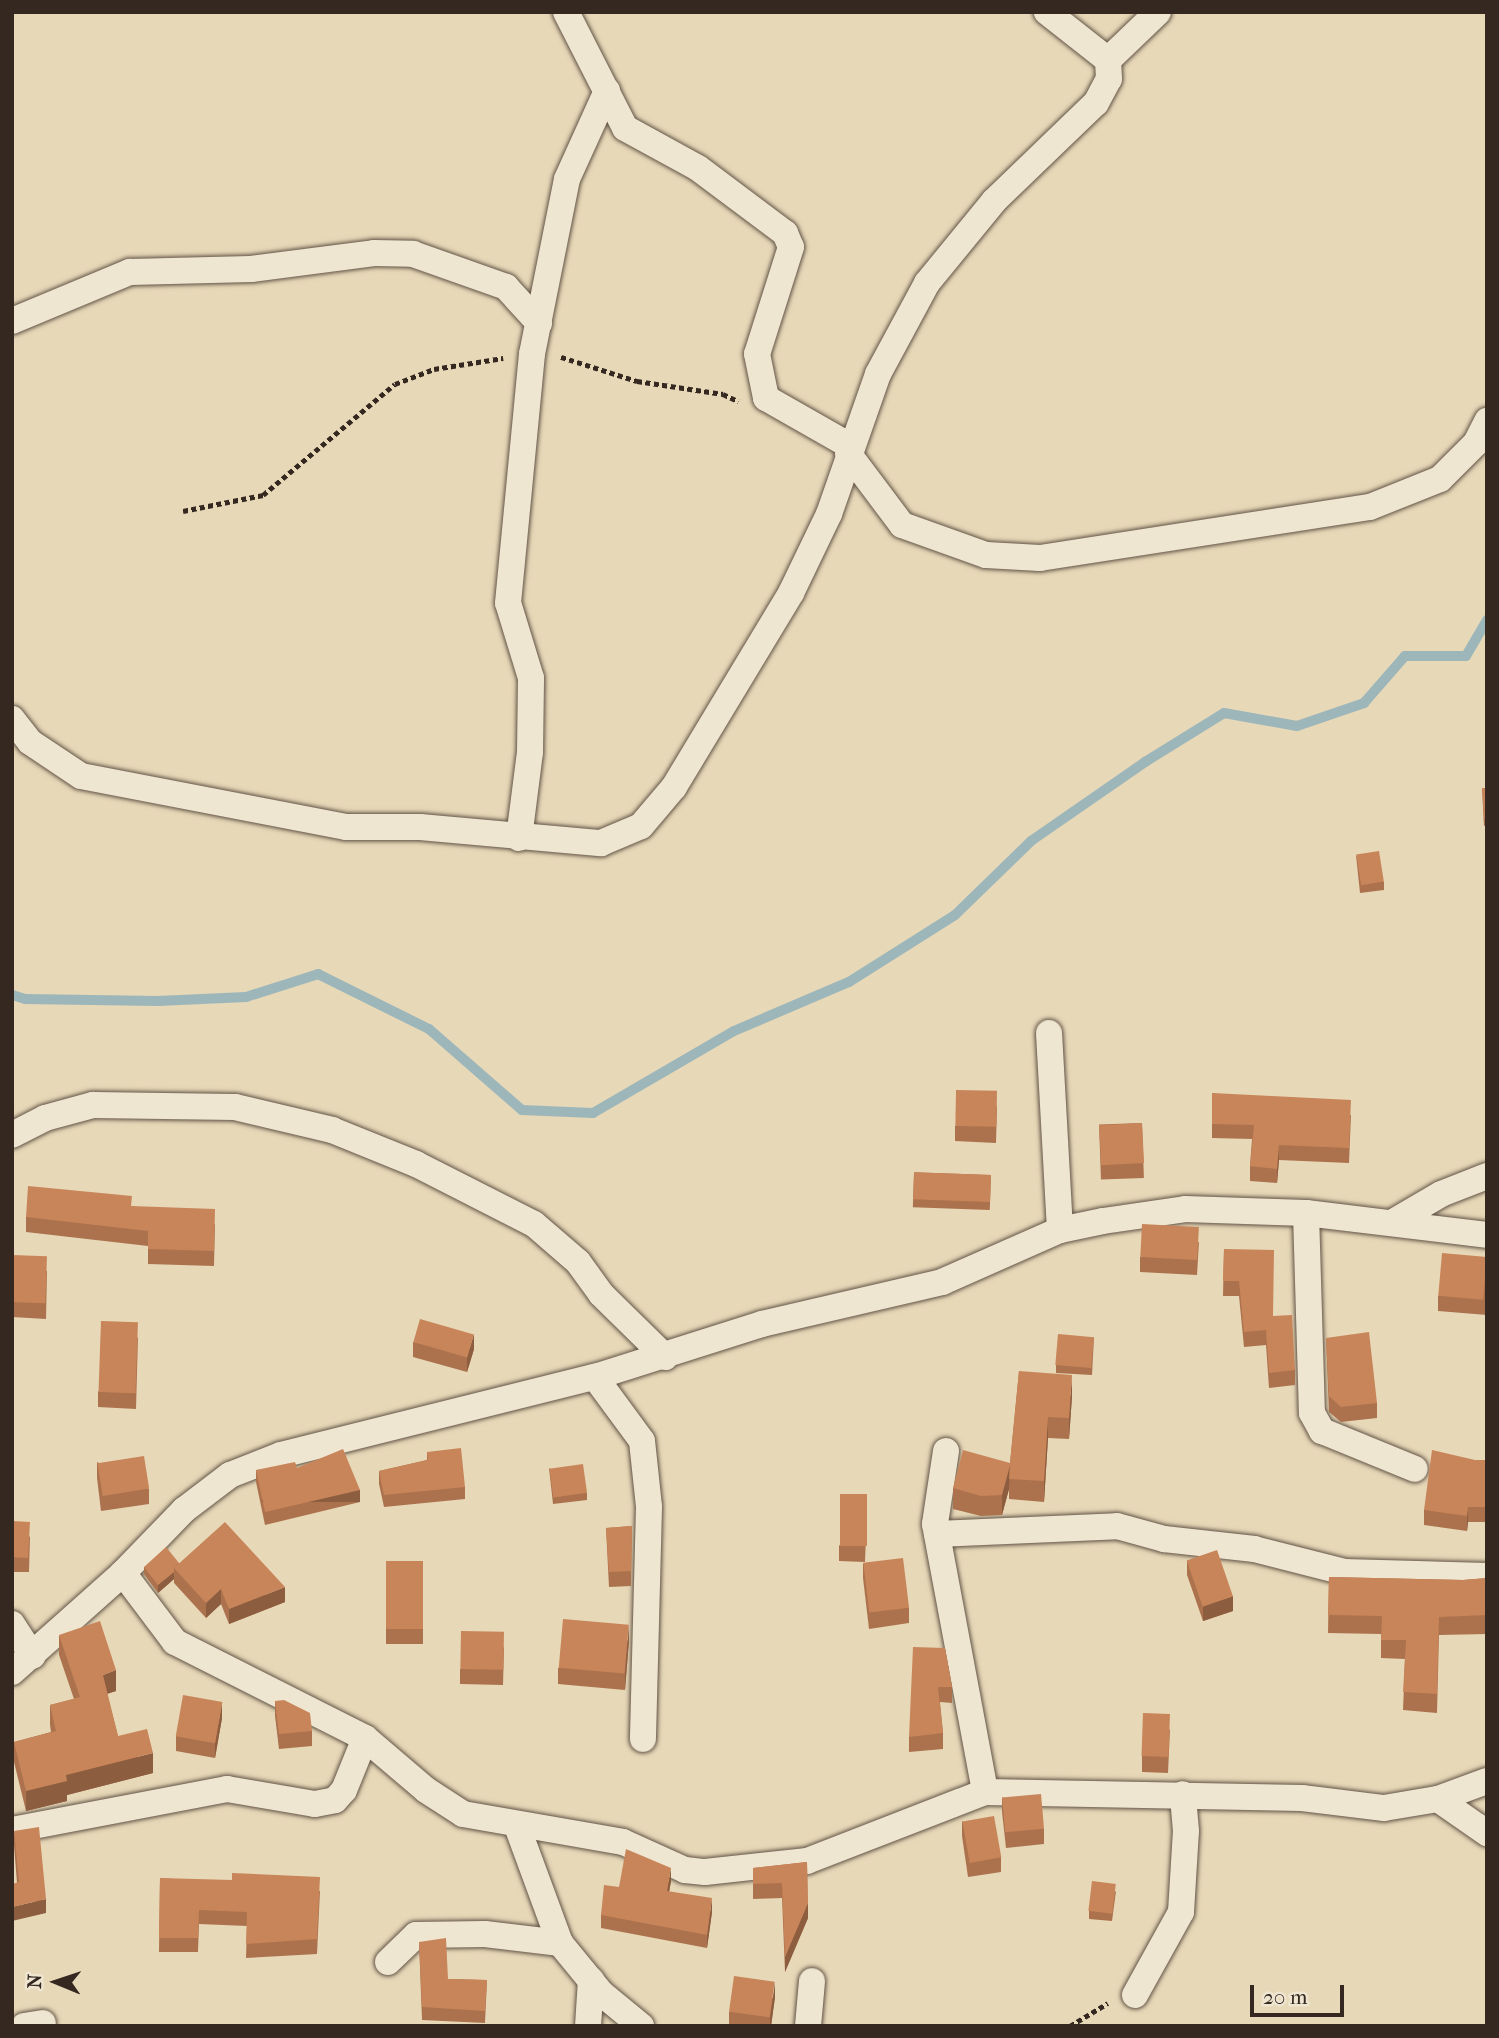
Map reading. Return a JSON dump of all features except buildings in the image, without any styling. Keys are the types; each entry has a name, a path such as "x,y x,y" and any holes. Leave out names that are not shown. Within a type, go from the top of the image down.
{"street":[{"path":"566,12 625,128 698,168 785,233 791,247 757,354 766,398 849,449 902,525 986,555 1041,558 1370,507 1440,479 1476,443 1487,421"},
{"path":"12,719 30,742 81,776 346,827 420,827 519,838 601,843 641,826 702,743 791,593 829,514 849,449 878,374 927,283 994,201 1096,103 1109,79 1108,60 1047,12"},
{"path":"1108,60 1158,12"},
{"path":"519,838 530,752 531,678 508,603 532,354 566,179 607,91"},
{"path":"12,321 130,272 251,269 374,253 413,254 506,287 539,323"},
{"path":"1049,1033 1060,1230"},
{"path":"12,1135 45,1118 93,1105 235,1107 332,1130 416,1164 534,1224 561,1244 601,1294 665,1357"},
{"path":"1395,1221 1441,1194 1487,1176"},
{"path":"12,1672 123,1573 184,1510 243,1470 375,1428 595,1377 665,1357 762,1324 942,1282 1060,1230 1185,1209 1306,1213 1395,1221 1487,1236"},
{"path":"1306,1213 1312,1413 1322,1431 1415,1469"},
{"path":"595,1377 642,1441 649,1507 643,1739"},
{"path":"946,1451 937,1534 985,1792"},
{"path":"937,1534 1117,1526 1164,1539 1254,1549 1344,1572 1487,1576"},
{"path":"123,1573 175,1642 365,1738 426,1790 463,1814 517,1826 571,1831 623,1842 685,1870 705,1872 807,1861 985,1792 1302,1798 1384,1808 1438,1799 1487,1781"},
{"path":"12,1624 33,1656"},
{"path":"12,1830 228,1789 315,1804 335,1800 344,1790 365,1738"},
{"path":"1135,1995 1181,1912 1184,1794"},
{"path":"1438,1799 1487,1833"},
{"path":"517,1826 559,1943 591,1980 641,2026"},
{"path":"388,1962 416,1935 485,1934 559,1943"},
{"path":"588,2026 591,1980"},
{"path":"808,2026 812,1981"}],"path":[{"path":"183,511 263,495 395,384 433,369 532,354 575,359 637,381 723,394 748,406"},
{"path":"1070,2026 1102,2005 1135,1995"}],"waterway":[{"path":"12,995 25,999 158,1001 246,997 318,974 429,1029 522,1110 593,1113 734,1031 849,982 955,915 1031,841 1145,762 1224,713 1297,726 1364,703 1405,656 1466,656 1487,620"}]}
